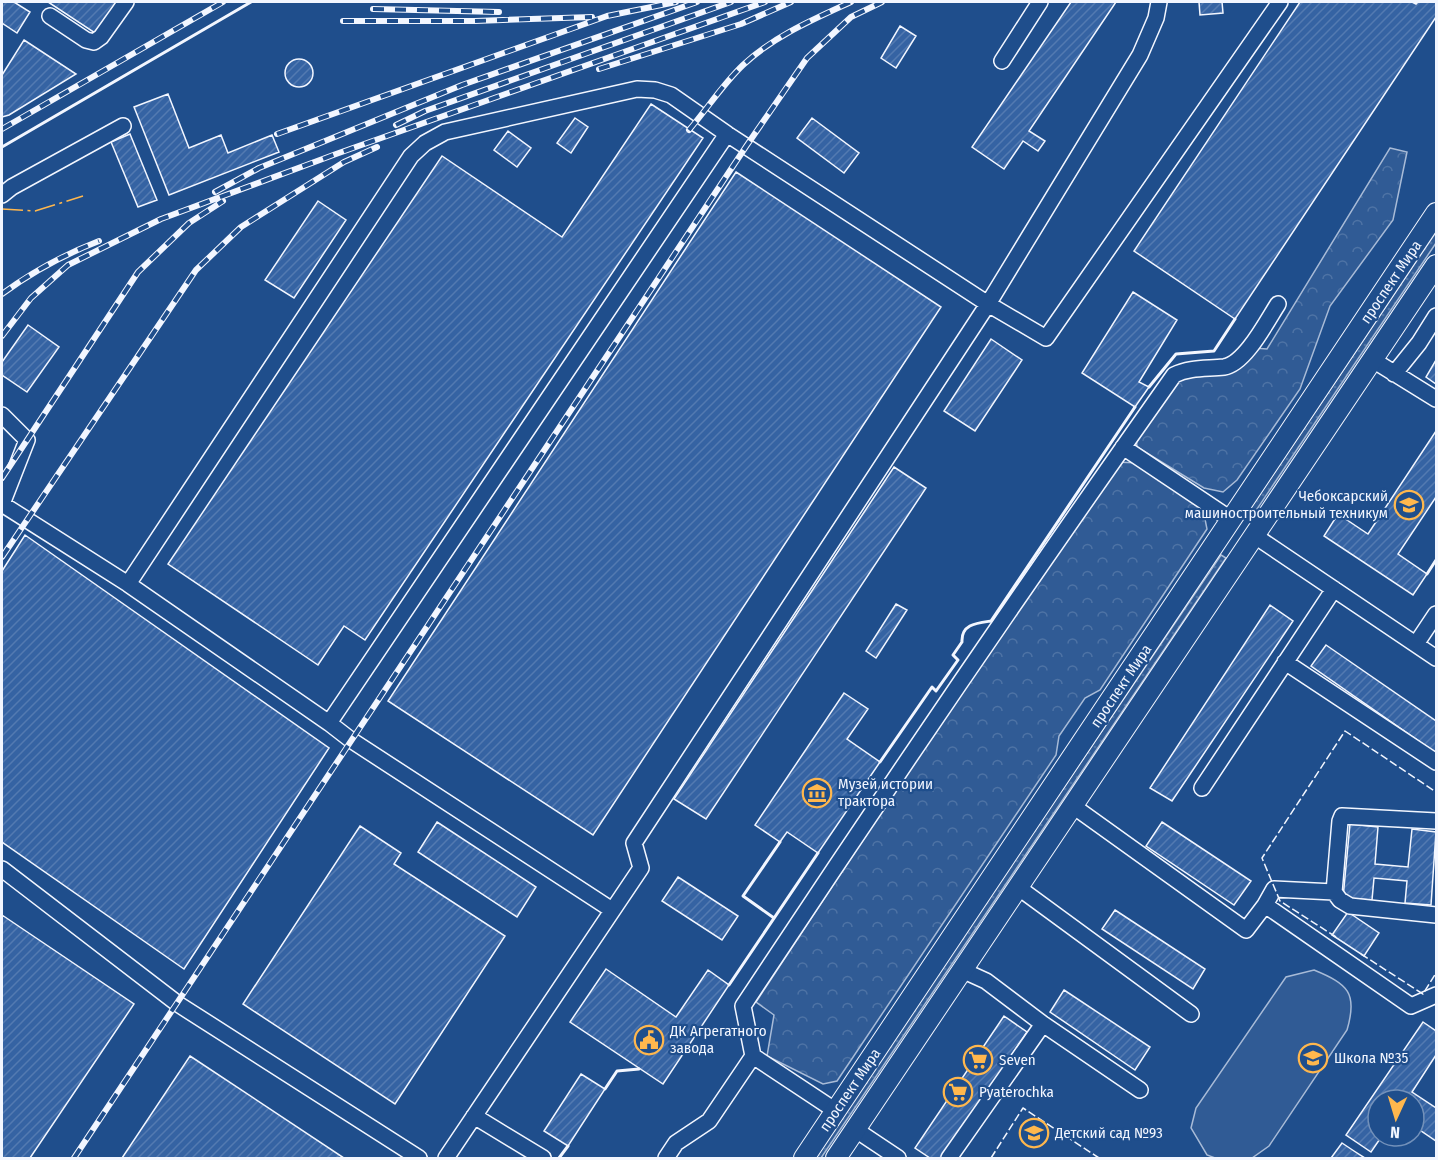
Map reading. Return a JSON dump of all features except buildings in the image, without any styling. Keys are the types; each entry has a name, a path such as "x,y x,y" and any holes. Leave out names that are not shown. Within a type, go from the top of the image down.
{"main road":[{"name":"проспект Мира","path":"804,1158 1437,213"},
{"name":"проспект Мира","path":"836,1158 1437,265"},
{"path":"1232,520 1255,536"}],"street":[{"path":"50,15 86,40 94,42 101,37 126,2"},
{"path":"1002,61 1040,2"},
{"path":"446,1158 641,868 634,843 988,304 1140,55 1156,18 1159,2"},
{"path":"128,584 411,156 424,142 446,132 638,89 655,90 671,95 988,304 1046,338 1280,2"},
{"path":"2,195 12,187 123,126"},
{"path":"329,723 727,134"},
{"path":"836,1110 753,1056 742,1006 846,850 1174,375 1185,369 1228,367 1240,360 1278,304"},
{"path":"1394,374 1437,316"},
{"path":"1373,360 1437,399"},
{"path":"2,415 27,440 2,505 128,584 351,740 612,910"},
{"path":"1123,447 1232,520"},
{"path":"1255,536 1437,658"},
{"path":"1202,788 1334,589"},
{"path":"1416,644 1435,620"},
{"path":"1285,662 1437,762"},
{"path":"1073,806 1246,930 1274,890 1334,892"},
{"path":"1437,821 1342,816 1334,892 1340,900 1350,906 1437,915"},
{"path":"2,869 178,1004 419,1158"},
{"path":"1019,888 1191,1014"},
{"path":"1265,905 1411,1006 1437,995"},
{"path":"964,970 986,981 1043,1024 1140,1090"},
{"path":"949,1158 1043,1024"},
{"path":"666,1158 676,1143 709,1121 753,1056"},
{"path":"474,1116 543,1158"},
{"path":"856,1130 898,1158"}],"green space":[{"path":"1390,148 1407,152 1393,220 1330,306 1300,389 1237,480 1223,492 1204,488 1137,447 1136,435 1179,375 1240,368 1254,348 1267,349"},
{"path":"1436,232 1436,243 1255,512 1250,509"},
{"path":"1112,462 1143,463 1203,509 1207,529 1100,690 1085,698 1059,736 1056,755 837,1081 823,1084 767,1056 774,1015 756,1002"},
{"path":"1221,555 1226,558 821,1158 813,1158"},
{"path":"1314,970 1335,980 1347,991 1351,1007 1347,1030 1269,1146 1252,1158 1215,1158 1207,1155 1191,1128 1196,1108 1286,977"}],"railway":[{"path":"2,129 223,2"},
{"path":"277,134 607,16 676,2"},
{"path":"215,192 259,168 462,85 697,2"},
{"path":"396,125 425,111 731,2"},
{"path":"2,336 31,298 68,265 161,219 336,154 765,2"},
{"path":"599,69 741,24 791,2"},
{"path":"689,130 729,80 755,55 795,29 851,2"},
{"path":"74,1158 807,58 851,17 882,2"},
{"path":"373,9 499,12"},
{"path":"343,21 475,21 592,17"},
{"path":"2,557 196,270 241,227 344,162 377,147"},
{"path":"2,478 138,272 189,223 223,201"},
{"path":"2,294 48,264 99,241"}],"fence":[{"path":"1336,937 1280,901 1262,858 1345,731 1436,792"},
{"path":"1361,954 1423,994 1436,973"},
{"path":"991,1158 1023,1108 1099,1158"}],"wall":[{"path":"2,147 251,2"},
{"path":"1149,387 1176,354 1214,351 1235,319"},
{"path":"880,762 932,687 936,691 958,660 953,655 962,642 964,631 971,626 991,621 1135,407"},
{"path":"1427,574 1436,560"},
{"path":"774,918 743,896 780,842"},
{"path":"729,985 818,853"},
{"path":"605,1089 617,1071 639,1069"},
{"path":"559,1158 568,1146"}],"power":[{"path":"2,209 35,211 83,196"}],"place":[{"name":"Чебоксарский машиностроительный техникум","path":"1409,505"},
{"name":"Музей истории трактора","path":"817,793"},
{"name":"ДК Агрегатного завода","path":"649,1040"},
{"name":"Школа №35","path":"1313,1058"},
{"name":"Seven","path":"978,1060"},
{"name":"Pyaterochka","path":"958,1092"},
{"name":"Детский сад №93","path":"1034,1133"}]}
